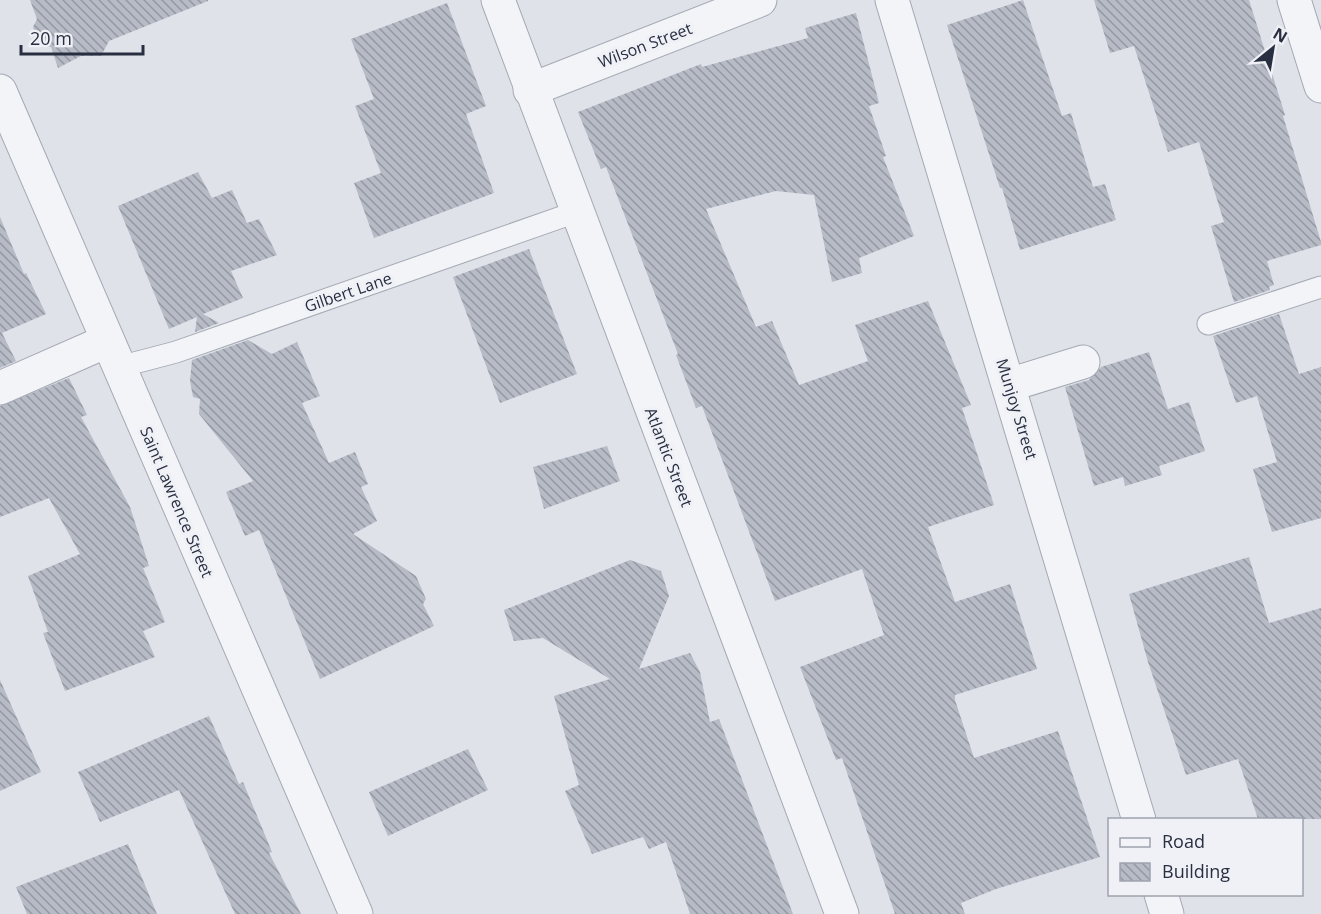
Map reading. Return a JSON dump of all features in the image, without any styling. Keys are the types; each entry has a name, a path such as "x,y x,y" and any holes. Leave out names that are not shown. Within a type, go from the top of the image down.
{"street":[{"name":"Atlantic Street","path":"498,0 576,212 843,914"},
{"name":"Wilson Street","path":"530,90 760,0"},
{"name":"Munjoy Street","path":"892,0 1139,818"},
{"path":"1294,0 1321,86"},
{"name":"Saint Lawrence Street","path":"0,91 356,914"},
{"path":"0,388 113,354"},
{"path":"1009,385 1083,362"},
{"path":"1162,896 1167,914"}],"lane":[{"name":"Gilbert Lane","path":"113,354 176,352 576,212"},
{"path":"1208,324 1321,287"}],"building":[{"path":"30,0 208,1 109,41 101,56 81,56 58,68 51,47 39,45 33,27 37,19"},
{"path":"1023,0 1062,116 1071,113 1093,187 1105,184 1116,220 1020,250 1002,188 1000,188 947,25"},
{"path":"1094,0 1249,0 1321,242 1321,245 1267,261 1274,285 1269,287 1270,290 1234,302 1211,226 1224,222 1199,142 1168,152 1134,46 1110,53"},
{"path":"447,3 486,106 466,114 494,193 374,238 354,183 381,173 355,106 374,99 351,39"},
{"path":"856,13 879,103 869,106 886,156 883,157 914,236 859,258 862,273 832,282 814,195 776,191 706,209 756,327 772,321 799,385 868,361 855,325 928,301 971,405 962,408 994,505 928,527 955,602 1010,584 1037,669 955,695 955,700 974,758 1058,731 1100,857 996,889 961,903 965,914 895,914 842,758 836,760 800,667 884,635 862,569 775,601 702,406 696,408 676,355 678,354 606,167 601,169 578,112 701,64 702,67 808,38 805,28"},
{"path":"198,172 212,198 232,190 247,223 259,219 277,255 231,271 243,298 203,314 219,323 195,332 197,317 169,329 118,206"},
{"path":"0,217 24,274 26,273 46,314 2,333 16,361 0,368"},
{"path":"529,249 577,374 500,403 453,277"},
{"path":"1279,314 1299,374 1321,367 1321,518 1272,532 1253,469 1277,462 1257,396 1236,403 1213,336"},
{"path":"248,340 272,354 297,342 320,396 302,403 329,463 355,452 368,484 361,487 377,521 353,534 416,576 426,599 423,604 434,626 320,679 259,530 245,536 226,492 253,481 199,414 200,399 193,397 190,381 192,360"},
{"path":"1149,352 1168,409 1189,402 1205,451 1159,466 1162,475 1125,486 1123,477 1094,486 1065,387 1089,380 1101,367"},
{"path":"69,378 87,415 81,417 130,507 149,566 143,568 165,622 143,631 155,657 65,691 43,633 48,632 28,576 80,554 49,498 0,517 0,406"},
{"path":"607,446 620,481 544,509 533,467"},
{"path":"1249,557 1269,623 1321,608 1321,819 1258,818 1238,759 1186,775 1148,662 1129,594"},
{"path":"630,560 661,571 669,596 639,669 690,653 700,672 710,722 719,719 793,914 690,914 666,842 649,849 643,837 592,854 565,791 579,785 554,696 610,679 543,638 514,641 504,610"},
{"path":"0,680 41,772 0,791"},
{"path":"209,716 239,784 243,782 272,852 269,853 301,914 235,914 179,790 100,822 78,772"},
{"path":"468,749 488,790 388,836 369,792"},
{"path":"128,844 157,914 27,914 16,887"}]}
